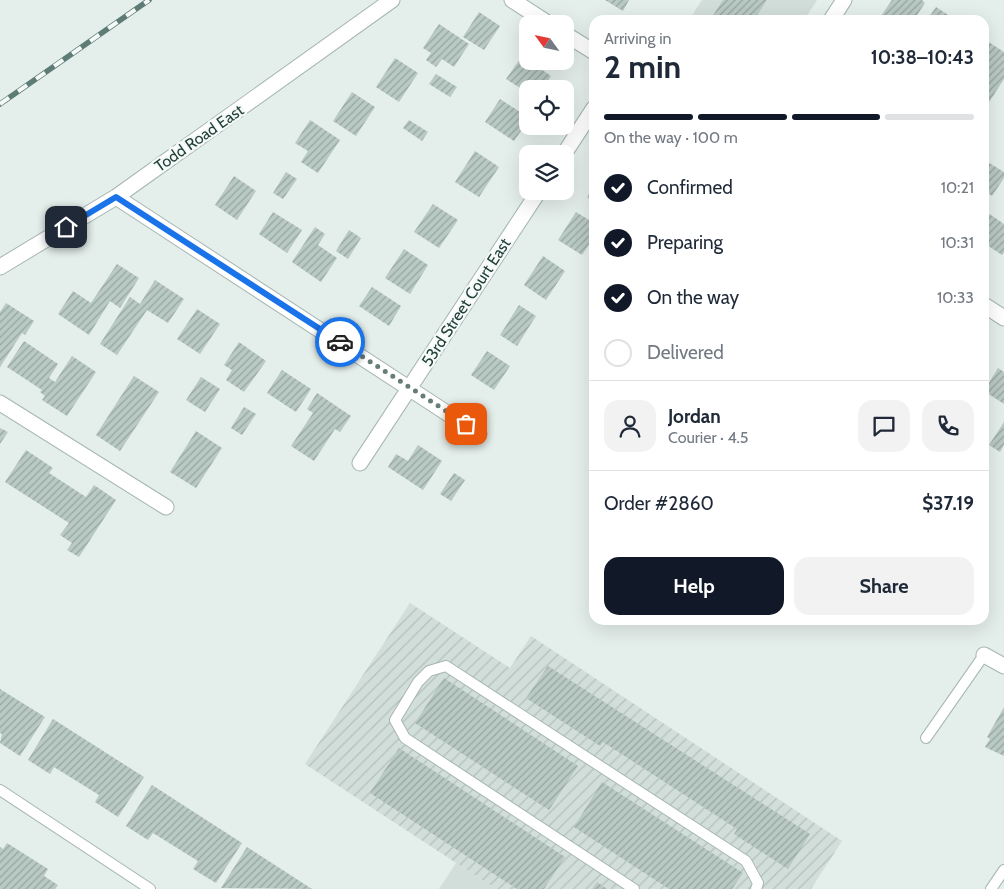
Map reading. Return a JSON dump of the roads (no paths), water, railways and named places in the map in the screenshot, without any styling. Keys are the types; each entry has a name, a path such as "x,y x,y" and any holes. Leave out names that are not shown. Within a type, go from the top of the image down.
{"street":[{"name":"Todd Road East","path":"0,267 116,197 392,0"},
{"path":"512,0 535,15"},
{"path":"834,15 844,0"},
{"path":"574,40 589,49"},
{"path":"570,145 589,116"},
{"path":"116,197 479,434"},
{"name":"53rd Street Court East","path":"360,463 533,200"},
{"path":"989,308 1004,318"},
{"path":"0,403 166,507"},
{"path":"984,655 1004,666"}],"lane":[{"path":"926,738 984,655"},
{"path":"634,889 405,738 395,720 418,682 429,671 446,666 746,861 758,883 756,889"},
{"path":"0,790 150,889"},
{"path":"991,889 1004,870"}],"railway":[{"path":"0,104 149,0"}]}
